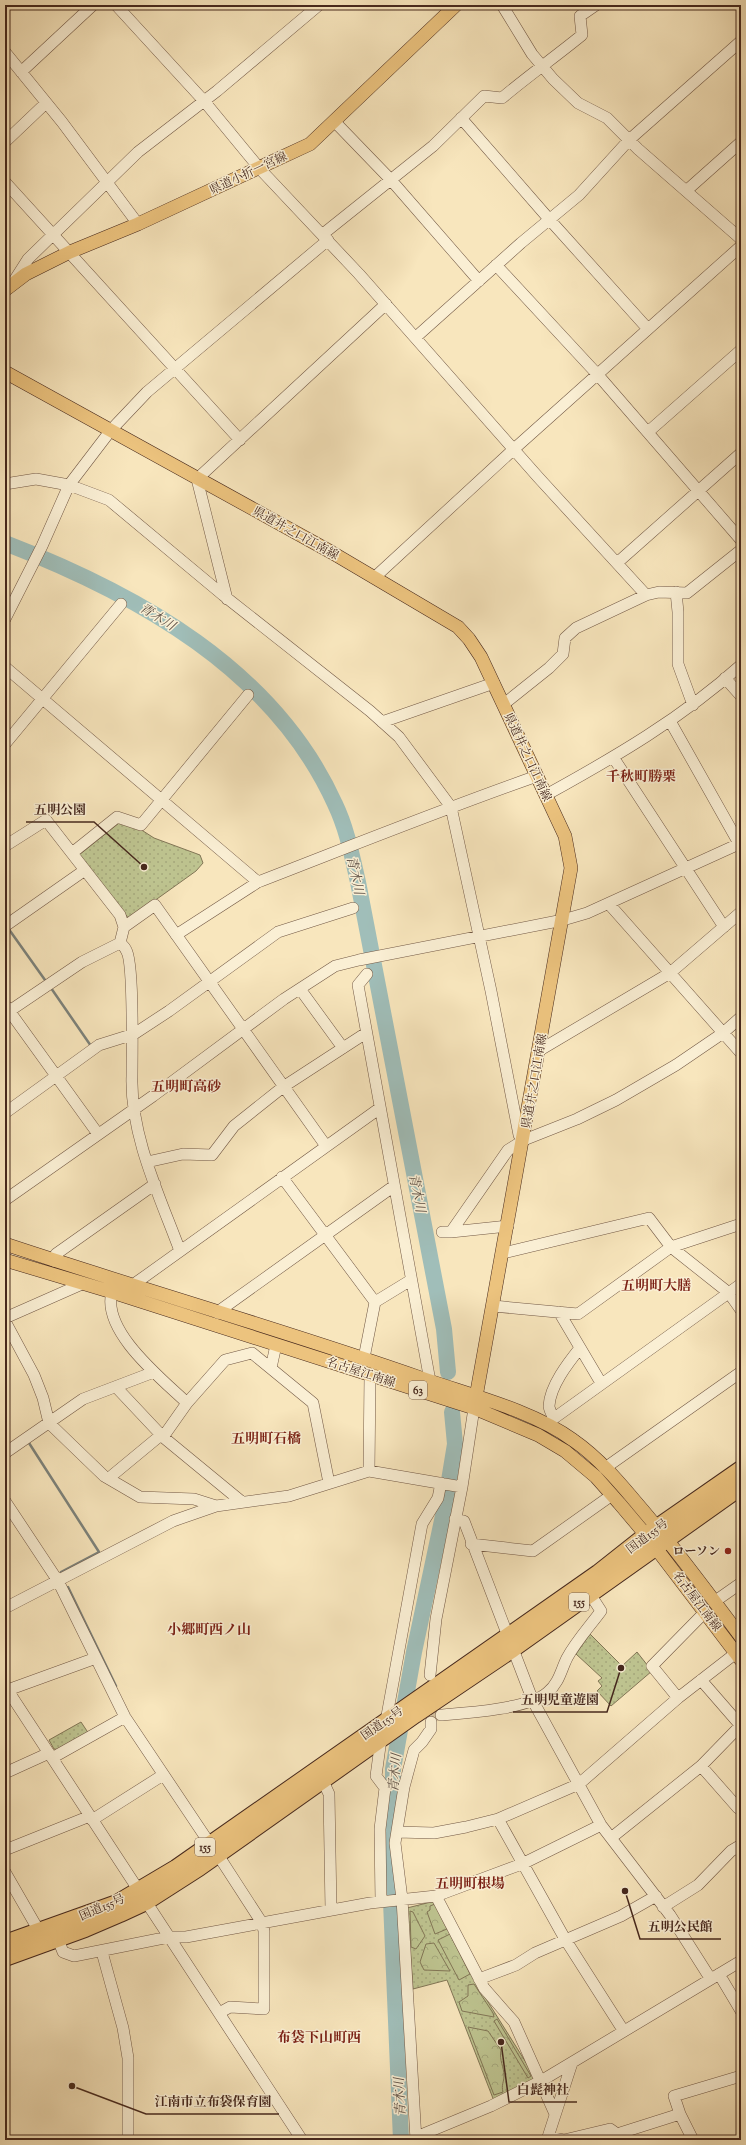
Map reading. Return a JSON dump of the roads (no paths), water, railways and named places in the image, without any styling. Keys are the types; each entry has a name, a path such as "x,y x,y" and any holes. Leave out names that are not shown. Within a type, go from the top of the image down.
{"highway":[{"name":"国道155号","path":"5,1958 92,1926 142,1896 322,1781 385,1729 417,1699 590,1594 656,1537 741,1469"},
{"name":"国道155号","path":"214,1849 385,1729 415,1715 598,1573 741,1486"},
{"name":"国道155号","path":"5,1943 117,1903 142,1896"}],"main road":[{"name":"県道小折一宮線","path":"8,287 26,274 70,252 138,224 310,144 456,5"},
{"name":"県道井之口江南線","path":"5,372 375,577 458,627 469,639 481,657 565,836 569,849 571,868 563,920 476,1402"},
{"name":"名古屋江南線","path":"5,1244 133,1287 364,1358 430,1381 476,1402 538,1435 565,1451 596,1477 656,1537 714,1602 741,1637"},
{"name":"名古屋江南線","path":"5,1260 112,1292 370,1375 549,1420 605,1468 656,1537 705,1612 738,1656"}],"street":[{"path":"21,72 93,5"},
{"path":"116,5 204,101 260,168 326,237 646,595"},
{"path":"8,287 28,259 138,152 204,101 319,5"},
{"path":"502,5 532,54 578,103 607,118 629,140 741,239"},
{"path":"5,619 41,548 69,485 111,430 147,392 391,180 433,146 484,96 502,98 582,34 580,16 596,5"},
{"path":"416,337 496,265 579,195 629,140 741,42"},
{"path":"5,52 46,103 138,224"},
{"path":"5,142 46,103"},
{"path":"461,118 549,220 648,329"},
{"path":"334,121 391,180 479,281"},
{"path":"686,191 741,142"},
{"path":"5,182 54,234 174,369 240,440"},
{"path":"375,577 514,449 741,246"},
{"path":"496,265 598,375 741,540"},
{"path":"227,599 197,479 386,304"},
{"path":"648,432 741,350"},
{"path":"617,563 741,453"},
{"path":"5,484 36,479 69,485 109,500 227,599 400,737 451,807 491,991 519,1135 524,1140"},
{"path":"504,704 549,668 563,654 565,638 576,628 646,595 659,592 687,593 741,550"},
{"path":"676,592 678,612 678,664 693,705"},
{"path":"5,744 121,604"},
{"path":"546,795 613,758 670,722 741,665"},
{"path":"5,667 258,882"},
{"path":"725,678 741,696"},
{"path":"382,722 494,683"},
{"path":"72,853 117,817 141,825 248,695"},
{"path":"5,1200 132,1110 242,1028 335,966 563,920 587,913 740,845 670,722"},
{"path":"613,758 724,927"},
{"path":"176,935 258,882 357,845 451,807 537,776"},
{"path":"5,846 46,820 120,915 124,927 120,944"},
{"path":"5,926 85,870"},
{"path":"609,904 741,1054"},
{"path":"124,927 155,906 326,1146"},
{"path":"5,1113 55,1075 99,1045 134,1034 169,1011 278,932 353,908"},
{"path":"540,1050 670,973 741,912"},
{"path":"98,1134 6,1010 82,962 120,944"},
{"path":"120,944 127,950 129,961 134,1034 132,1110 147,1162 180,1250"},
{"path":"367,974 358,985 430,1381"},
{"path":"300,989 343,1048"},
{"path":"508,1226 447,1232 508,1150 524,1140 578,1119 616,1100 676,1065 723,1033 741,1017"},
{"path":"147,1162 183,1154 212,1155 234,1126 283,1087 366,1033"},
{"path":"133,1287 137,1282 180,1250 380,1108"},
{"path":"282,1177 375,1302 364,1358"},
{"path":"54,1261 56,1254 155,1184"},
{"path":"218,1313 325,1234 394,1186"},
{"path":"503,1253 649,1218 671,1247 729,1293 741,1310"},
{"path":"493,1306 578,1314 671,1247 741,1224"},
{"path":"375,1302 411,1280"},
{"path":"5,1318 82,1284"},
{"path":"549,1420 741,1284"},
{"path":"112,1292 109,1303 118,1324 132,1349 187,1403"},
{"path":"559,1312 601,1383"},
{"path":"5,1321 34,1375 43,1398 49,1423 109,1478 140,1496 194,1499 216,1506"},
{"path":"271,1368 276,1345"},
{"path":"549,1420 549,1406 555,1386 565,1367 580,1348"},
{"path":"109,1478 162,1436 187,1403 225,1360 252,1353 313,1403 329,1483"},
{"path":"5,1453 83,1399 154,1372"},
{"path":"605,1468 741,1372"},
{"path":"369,1471 370,1375"},
{"path":"116,1386 162,1436 242,1502"},
{"path":"430,1675 436,1619 455,1519 459,1486 476,1402"},
{"path":"5,1608 173,1521 216,1506 289,1496 369,1471 459,1486"},
{"path":"383,1902 380,1829 385,1788 376,1776 422,1524 438,1498 442,1483"},
{"path":"471,1544 533,1551 612,1494"},
{"path":"5,1501 58,1581 125,1717 262,1923 264,1931 264,2008 230,2007 219,2013"},
{"path":"455,1519 464,1521 471,1544 533,1700 601,1825 656,1896 741,2011"},
{"path":"714,1602 741,1583"},
{"path":"441,1715 476,1712 533,1700 547,1693 556,1684 568,1657 601,1611 590,1594"},
{"path":"678,1698 652,1666 705,1612"},
{"path":"397,1832 434,1834 498,1819 579,1784 678,1698 701,1680 738,1656"},
{"path":"96,1658 6,1689 302,2140"},
{"path":"611,1838 701,1766 741,1725 701,1680"},
{"path":"5,1774 51,1756 125,1717"},
{"path":"431,1722 431,1729 414,1750 404,1787 395,1843 416,2139 491,2106 541,2081 623,2030 741,1961"},
{"path":"701,1766 740,1810"},
{"path":"5,1850 91,1818 164,1775"},
{"path":"322,1781 329,1794 330,1910"},
{"path":"498,1819 565,1939 623,2030"},
{"path":"58,1939 63,1952 74,1956 102,1952 169,1937 186,1937 330,1910 436,1896 522,1864 601,1825"},
{"path":"663,1907 698,1885 731,1852 741,1845"},
{"path":"5,1872 38,1931"},
{"path":"436,1896 479,1979 514,2022 555,2114"},
{"path":"479,1979 516,1965 535,1953 565,1939 621,1916 656,1896"},
{"path":"102,1952 123,2028 128,2058 128,2140"},
{"path":"572,2063 548,2139 564,2140 610,2129 617,2134 680,2114"},
{"path":"693,2140 680,2114 674,2096 741,2076"},
{"path":"439,2128 440,2140"}],"waterway":[{"name":"青木川","path":"5,543 55,563 104,586 151,612 197,642 239,676 276,713 309,756 335,804 346,833 358,882 444,1329 448,1372"},
{"path":"8,928 45,980"},
{"path":"51,988 91,1046"},
{"name":"青木川","path":"401,2140 388,1830 393,1787 393,1769 414,1652 444,1511 455,1444 452,1412"},
{"path":"29,1443 99,1552 61,1572"},
{"path":"68,1587 116,1686"}],"tunnel":[{"path":"431,1716 441,1715"}],"place":[{"name":"五明公園","path":"144,867"},
{"name":"ローソン","path":"728,1551"},
{"name":"五明児童遊園","path":"621,1668"},
{"name":"五明公民館","path":"625,1891"},
{"name":"白髭神社","path":"501,2042"},
{"name":"江南市立布袋保育園","path":"72,2086"}],"district":[{"name":"千秋町勝栗","path":"641,776"},
{"name":"五明町高砂","path":"186,1086"},
{"name":"五明町大膳","path":"656,1285"},
{"name":"五明町石橋","path":"266,1438"},
{"name":"小郷町西ノ山","path":"209,1629"},
{"name":"五明町根場","path":"470,1883"},
{"name":"布袋下山町西","path":"319,2037"}]}
